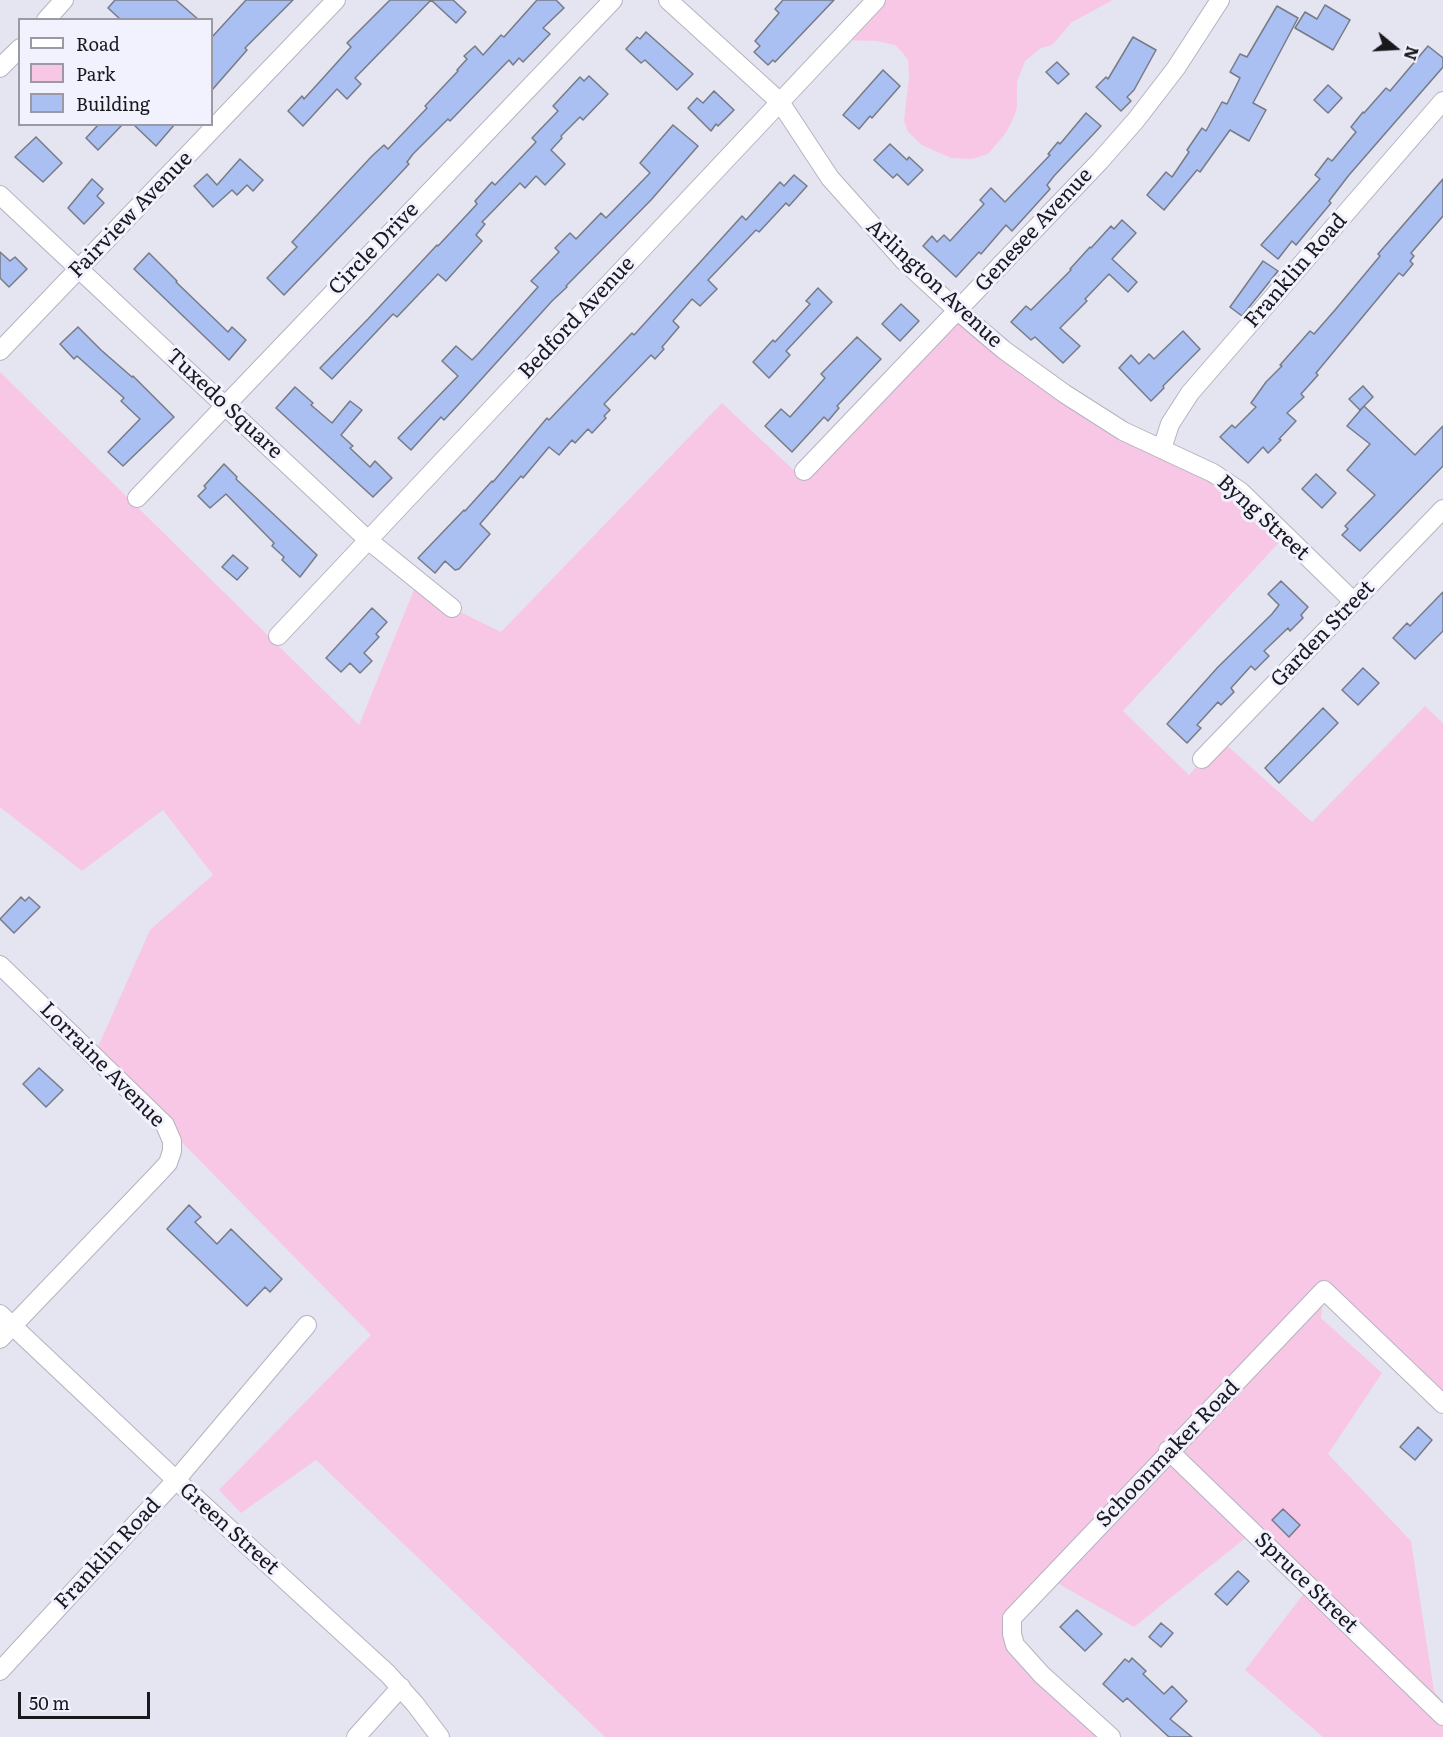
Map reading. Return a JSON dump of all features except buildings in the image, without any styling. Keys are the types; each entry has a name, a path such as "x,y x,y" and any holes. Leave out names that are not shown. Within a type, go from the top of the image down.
{"street":[{"path":"48,18 64,0"},
{"name":"Fairview Avenue","path":"0,351 336,0"},
{"name":"Circle Drive","path":"137,498 613,0"},
{"name":"Arlington Avenue","path":"668,0 780,102 830,178 905,262 958,311 1004,350 1065,394 1123,431 1162,449"},
{"name":"Bedford Avenue","path":"278,636 876,0"},
{"name":"Genesee Avenue","path":"804,471 1092,170 1136,120 1176,68 1220,0"},
{"path":"0,68 18,50"},
{"name":"Franklin Road","path":"1162,449 1170,424 1190,393 1443,101"},
{"name":"Tuxedo Square","path":"0,195 368,540 453,608"},
{"name":"Byng Street","path":"1162,449 1213,473 1240,491 1354,602"},
{"name":"Garden Street","path":"1203,759 1443,510"},
{"name":"Lorraine Avenue","path":"0,965 168,1130 172,1141 168,1163 4,1327"},
{"name":"Schoonmaker Road","path":"1111,1737 1042,1675 1016,1645 1012,1634 1012,1618 1324,1290 1443,1404"},
{"name":"Franklin Road","path":"0,1671 176,1480 307,1325"},
{"name":"Green Street","path":"4,1327 176,1480 401,1687 440,1737"},
{"name":"Spruce Street","path":"1169,1451 1443,1716"},
{"path":"357,1737 401,1687"}],"green space":[{"path":"876,0 1113,0 1072,22 1052,45 1041,48 1025,61 1017,82 1017,108 1005,134 988,154 972,159 951,158 922,145 908,132 904,121 909,77 908,60 895,45 877,41 839,40"},
{"path":"958,311 1065,394 1213,473 1286,535 1123,711 1189,775 1221,740 1312,822 1425,706 1443,723 1443,1404 1324,1291 1321,1318 1382,1373 1328,1454 1411,1541 1434,1691 1443,1702 1443,1737 1323,1737 1245,1670 1309,1587 1253,1532 1134,1627 1047,1577 1012,1634 1111,1737 605,1737 316,1460 241,1513 219,1490 371,1335 94,1056 150,930 213,875 163,810 82,871 0,807 0,372 359,725 418,580 452,608 501,632 722,403 800,476"}]}
